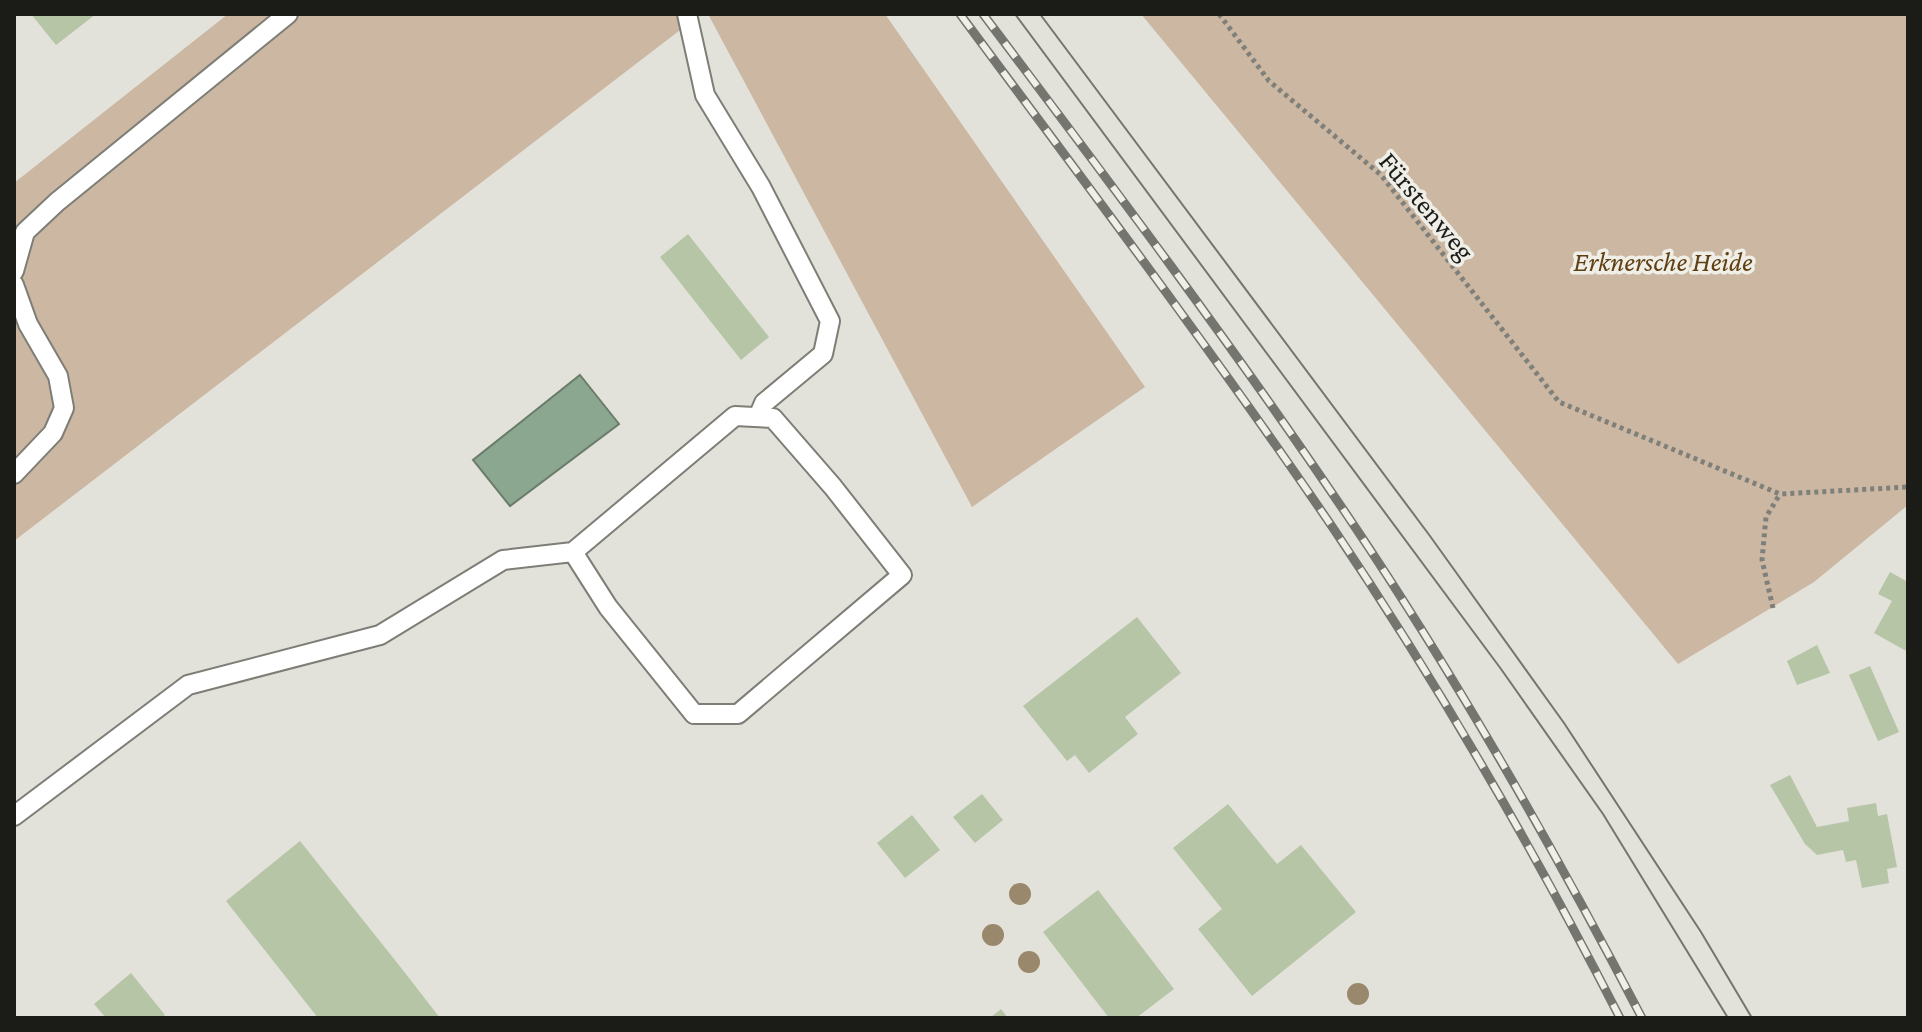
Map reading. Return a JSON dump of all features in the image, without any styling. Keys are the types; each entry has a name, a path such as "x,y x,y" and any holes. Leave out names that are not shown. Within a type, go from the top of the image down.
{"lane":[{"path":"14,271 25,232 57,202 288,14"},
{"path":"687,14 705,95 761,187 830,321 823,354 764,403 758,417"},
{"path":"14,285 28,324 58,376 64,408 53,433 14,474"},
{"path":"14,816 188,685 380,635 503,560 573,552 735,416 773,418 833,487 902,575 738,714 694,714 608,607 573,552"}],"path":[{"name":"Fürstenweg","path":"1219,14 1269,81 1381,175 1559,402 1780,494"},
{"path":"1773,608 1762,560 1766,517 1780,494 1908,487"}],"green space":[{"path":"228,14 701,14 14,541 14,183"},
{"path":"708,14 885,14 1145,387 972,507"},
{"name":"Erknersche Heide","path":"1141,14 1908,14 1908,505 1814,582 1678,664"}],"shaded area":[{"path":"580,375 619,424 510,506 473,460"}],"building":[{"path":"31,14 96,14 56,45"},
{"path":"688,234 769,337 741,360 660,257"},
{"path":"1890,572 1908,582 1908,652 1874,633 1892,601 1878,594"},
{"path":"1137,617 1181,673 1125,717 1138,734 1089,773 1075,755 1067,761 1023,706"},
{"path":"1817,645 1830,673 1797,685 1787,661"},
{"path":"1870,666 1899,732 1878,741 1849,675"},
{"path":"1790,775 1817,827 1849,821 1847,808 1876,803 1878,816 1887,814 1897,867 1887,869 1889,883 1862,888 1856,860 1846,862 1843,850 1817,855 1805,844 1770,785"},
{"path":"982,794 1003,820 975,843 953,817"},
{"path":"1228,804 1277,864 1301,845 1356,912 1252,996 1198,929 1222,909 1173,848"},
{"path":"912,815 940,850 905,878 877,843"},
{"path":"300,841 440,1018 318,1018 226,901"},
{"path":"1098,890 1174,989 1136,1018 1109,1018 1043,932"},
{"path":"131,973 165,1015 161,1018 106,1018 94,1004"},
{"path":"1001,1009 1008,1018 990,1018"}],"tram line":[{"path":"1015,14 1501,669 1603,814 1728,1018"},
{"path":"1040,14 1430,536 1564,723 1701,932 1752,1018"}],"railway":[{"path":"960,14 1196,333 1372,587 1484,769 1620,1018"},
{"path":"983,14 1215,327 1389,578 1503,764 1642,1018"}]}
